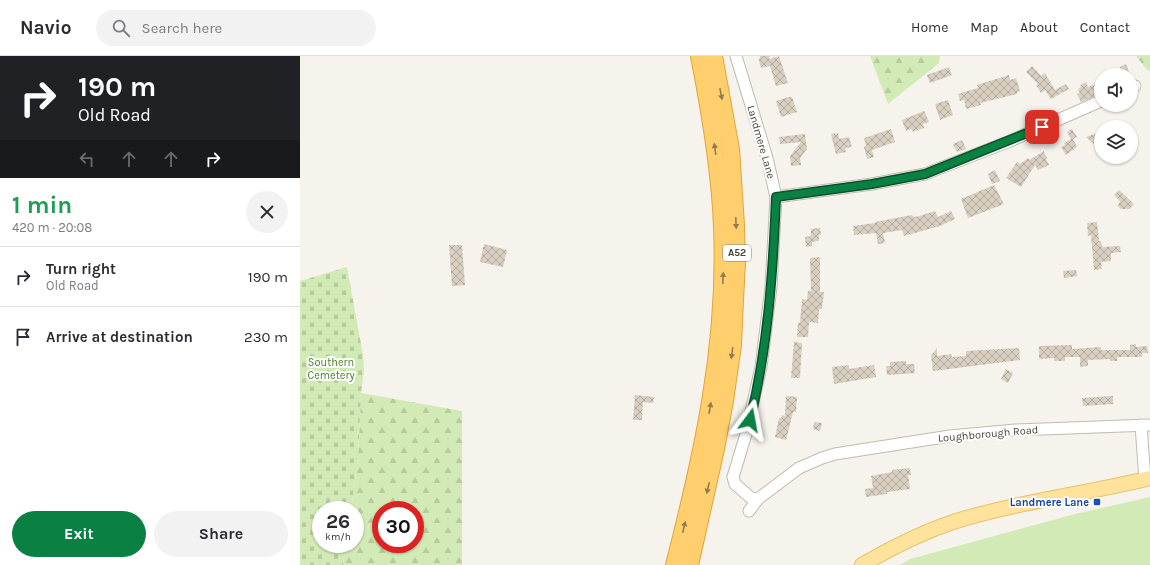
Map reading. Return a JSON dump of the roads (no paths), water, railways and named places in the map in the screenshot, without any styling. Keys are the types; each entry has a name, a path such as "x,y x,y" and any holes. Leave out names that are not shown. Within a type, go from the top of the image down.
{"highway":[{"name":"A52","path":"674,565 703,446 710,407 722,299 723,233 720,190 707,98 699,56"},
{"name":"A52","path":"690,565 716,450 725,401 733,345 737,262 731,149 714,56"}],"main road":[{"path":"862,565 898,545 953,522 990,512 1147,479"}],"street":[{"name":"Landmere Lane","path":"736,56 767,158 776,197 771,287 761,367 748,427 733,476 735,484 751,498 758,499"},
{"path":"776,197 872,184 925,174 1010,141 1094,104"},
{"path":"1145,425 1147,479"},
{"name":"Loughborough Road","path":"758,499 799,468 827,456 950,436 1015,430 1145,425"},
{"path":"749,511 758,499"}],"place":[{"name":"Landmere Lane","path":"1097,502"}],"park label":[{"name":"Southern Cemetery","path":"331,368"}]}
